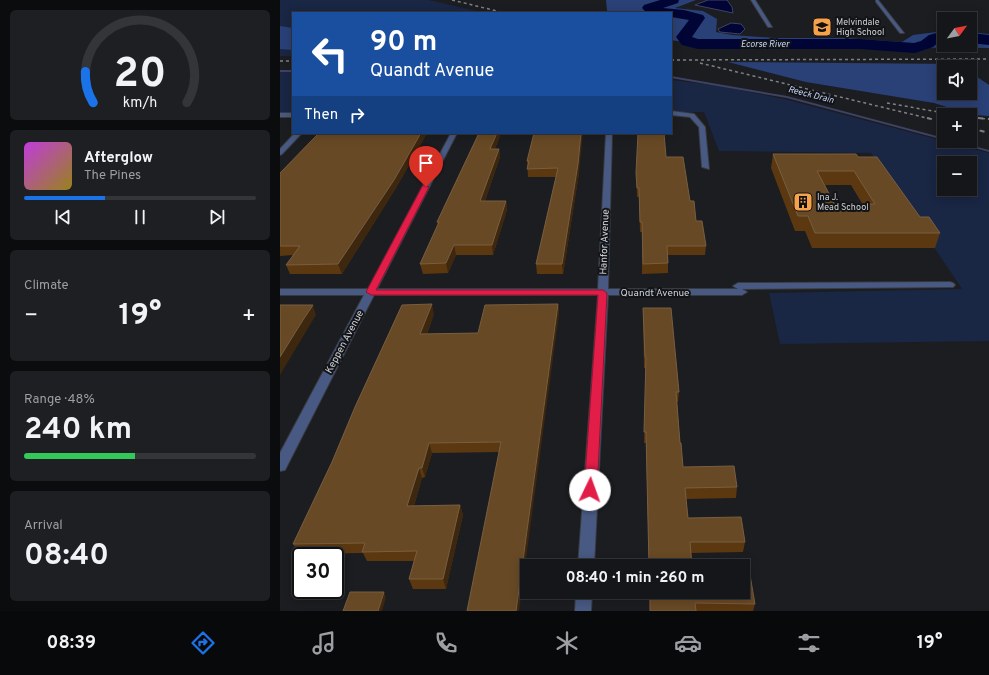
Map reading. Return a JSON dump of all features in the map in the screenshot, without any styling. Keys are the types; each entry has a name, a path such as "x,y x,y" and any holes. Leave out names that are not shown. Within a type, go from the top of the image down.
{"street":[{"path":"753,0 770,26"},
{"path":"877,1 902,32"},
{"path":"672,113 692,115 702,127 706,167"},
{"path":"280,115 292,115"},
{"path":"280,152 298,134"},
{"name":"Keppen Avenue","path":"280,466 453,134"},
{"name":"Hanfor Avenue","path":"586,559 603,293 609,134"},
{"name":"Quandt Avenue","path":"280,292 603,293 740,289 950,286"},
{"path":"583,611 584,599"}],"shaded area":[{"path":"280,0 429,0 481,12 292,12 292,56 280,56"},
{"path":"606,0 696,0 675,8 703,11 717,19 716,32 732,35 775,38 846,38 902,42 913,35 937,32 937,48 788,47 736,41 683,42 672,40 672,12 606,12"},
{"path":"708,0 727,0 732,7 733,13 695,5"},
{"path":"731,23 741,24 745,29 740,34 720,32 718,29"},
{"path":"280,26 292,28 292,50 280,49"},
{"path":"977,33 989,34 989,48 977,48"},
{"path":"728,62 937,64 937,100 977,100 977,77 989,85 989,116 977,115 977,108 950,108 934,103 806,82"},
{"path":"280,72 292,72 292,112 280,112"},
{"path":"672,80 721,86 788,100 937,139 937,148 970,148 989,153 989,341 780,344 769,293 962,289 871,153 719,151 704,112 672,112"}],"building":[{"path":"318,134 420,134 394,180 338,264 286,265 300,246 280,246 280,173"},
{"path":"479,134 497,134 490,149 499,149 480,201 506,201 492,245 454,245 446,263 420,264 439,222 437,222"},
{"path":"534,134 581,134 578,164 562,264 536,264 558,168 527,169 529,161 527,161"},
{"path":"638,134 664,134 666,157 683,157 690,201 694,201 696,221 702,221 706,246 667,246 668,263 643,264 642,222 640,222 639,188 637,188 636,173"},
{"path":"773,154 856,154 858,157 877,157 920,217 929,217 940,233 815,233 808,216 798,216","holes":["817,171 854,171 875,204 835,205"]},
{"path":"432,304 420,334 478,333 485,305 558,304 523,559 520,559 520,582 516,611 467,611 501,442 429,443 422,468 419,468 407,506 460,505 443,579 409,579 417,551 362,552 365,543 293,544 332,462 355,407 402,305"},
{"path":"280,305 313,305 280,357"},
{"path":"643,308 671,308 679,392 676,392 683,467 734,466 737,487 685,488 688,518 741,517 745,542 690,542 691,559 649,559 646,432 644,432 645,357"},
{"path":"750,575 755,604 695,603 696,611 650,611 650,599 750,599"},
{"path":"350,592 384,592 378,611 343,611"}],"waterway":[{"name":"Ecorse River","path":"663,12 653,11 649,8 673,0"},
{"name":"Ecorse River","path":"672,13 698,18 684,37 688,42 698,44 860,44 915,48 927,44 937,37"},
{"name":"Ecorse River","path":"977,39 989,40"},
{"name":"Reeck Drain","path":"280,71 292,71"},
{"name":"Reeck Drain","path":"672,77 787,97 937,137"},
{"name":"Reeck Drain","path":"977,148 989,151"}],"railway":[{"path":"452,0 501,12"},
{"path":"672,60 989,59"},
{"path":"280,61 292,61"},
{"path":"700,63 931,119"},
{"path":"887,103 937,112"},
{"path":"927,118 937,120"},
{"path":"980,118 989,119"},
{"path":"980,118 987,119"},
{"path":"977,130 989,133"}],"place":[{"name":"Melvindale High School","path":"822,27"},
{"name":"Ina J. Mead School","path":"803,202"}],"route":[{"path":"426,187 371,292 603,293 590,490"}]}
